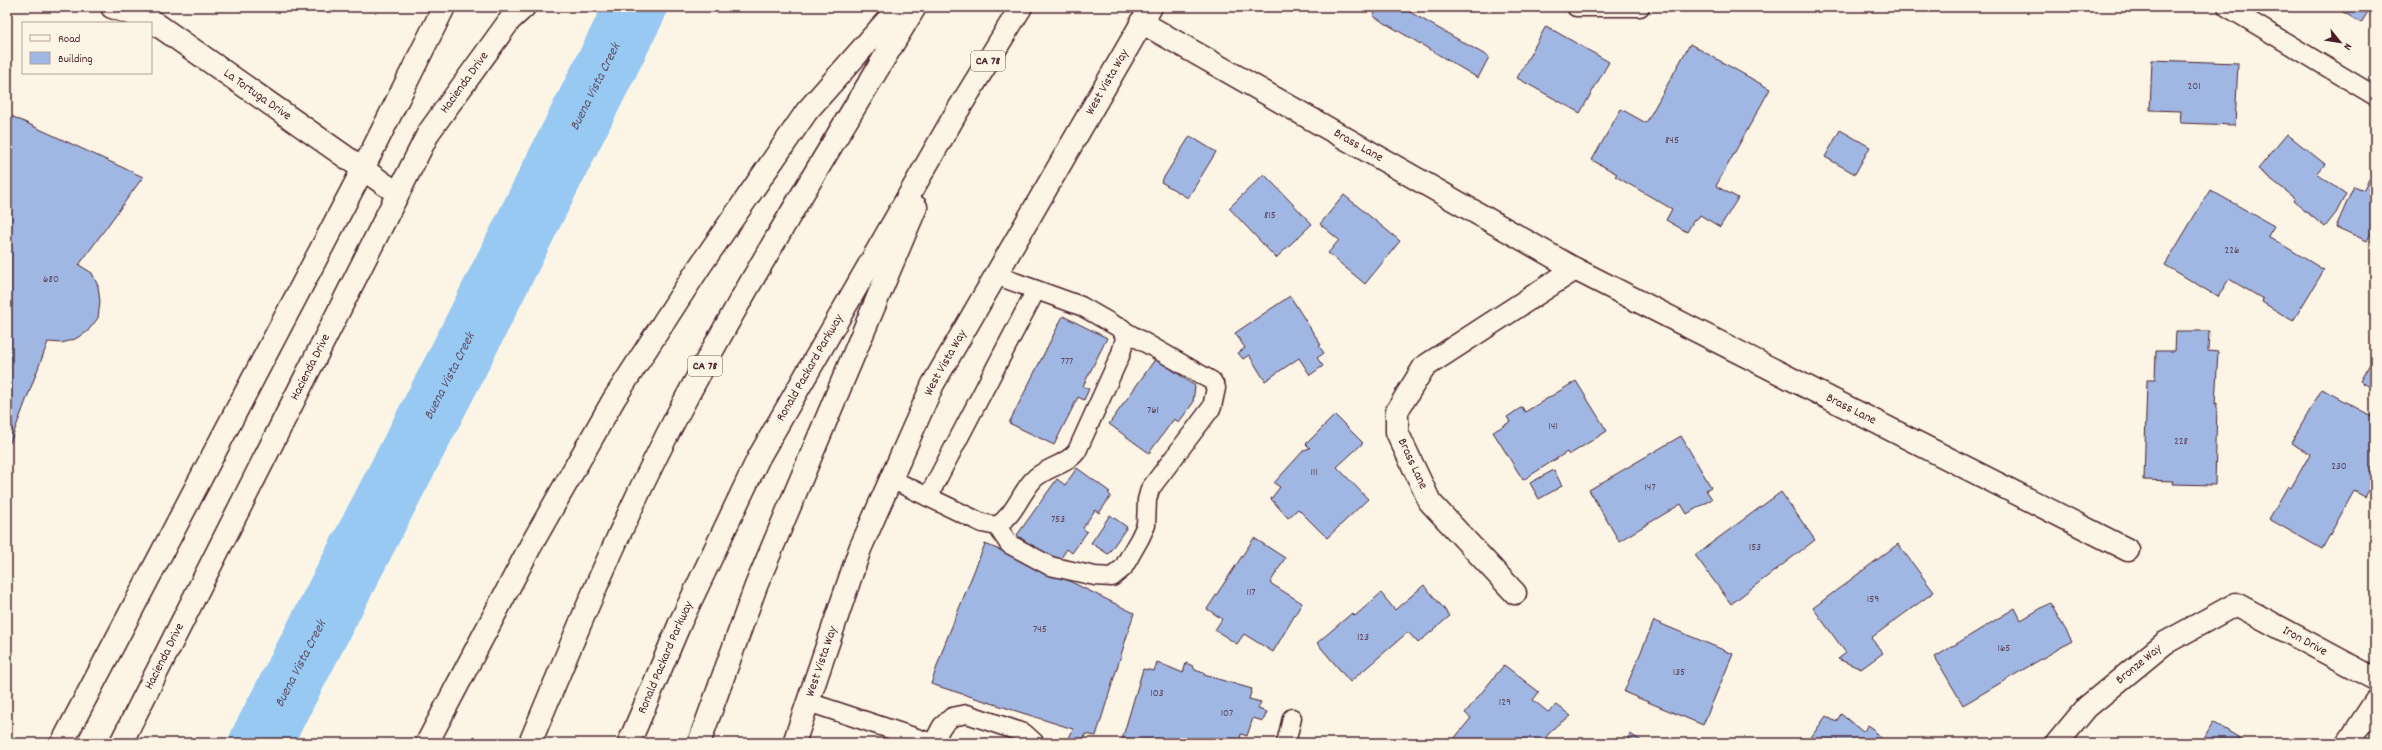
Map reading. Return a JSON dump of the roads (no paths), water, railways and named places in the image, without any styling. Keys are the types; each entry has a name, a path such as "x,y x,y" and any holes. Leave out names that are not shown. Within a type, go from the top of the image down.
{"main road":[{"name":"La Tortuga Drive","path":"112,7 152,22 397,193"},
{"path":"62,743 363,169 444,7"},
{"name":"Hacienda Drive","path":"121,743 429,132 510,20 524,7"},
{"path":"427,743 530,547 618,392 700,266 807,111 899,7"},
{"name":"CA 78","path":"530,743 593,591 681,409 768,252 915,7"},
{"name":"Ronald Packard Parkway","path":"629,743 680,623 759,457 955,115 1021,7"},
{"name":"Brass Lane","path":"1146,15 1575,269 2128,550"},
{"name":"West Vista Way","path":"794,743 860,549 932,384 1146,15"},
{"path":"700,743 756,586 955,115"},
{"name":"Brass Lane","path":"1515,593 1430,502 1397,432 1397,411 1424,367 1575,269"},
{"name":"Iron Drive","path":"2236,604 2375,679"},
{"name":"Bronze Way","path":"2057,743 2087,706 2165,643 2236,604"},
{"path":"2348,743 2375,702"}],"lane":[{"path":"1576,7 1640,7"},
{"path":"2227,7 2375,96"},
{"path":"891,479 982,523 997,526 1009,544 1050,566 1095,576 1112,577 1123,568 1146,525 1147,500 1150,489 1212,406 1216,388 1212,381 1122,328 1081,306 995,275"},
{"path":"928,497 1036,290"},
{"path":"997,526 1007,519 1034,479 1071,459 1077,451 1120,356 1125,339 1122,328"},
{"path":"808,702 932,743 942,726 952,717 967,714 1024,733 1035,743"},
{"path":"1286,743 1292,718"}],"waterway":[{"name":"Buena Vista Creek","path":"260,743 454,369 636,7"}]}
